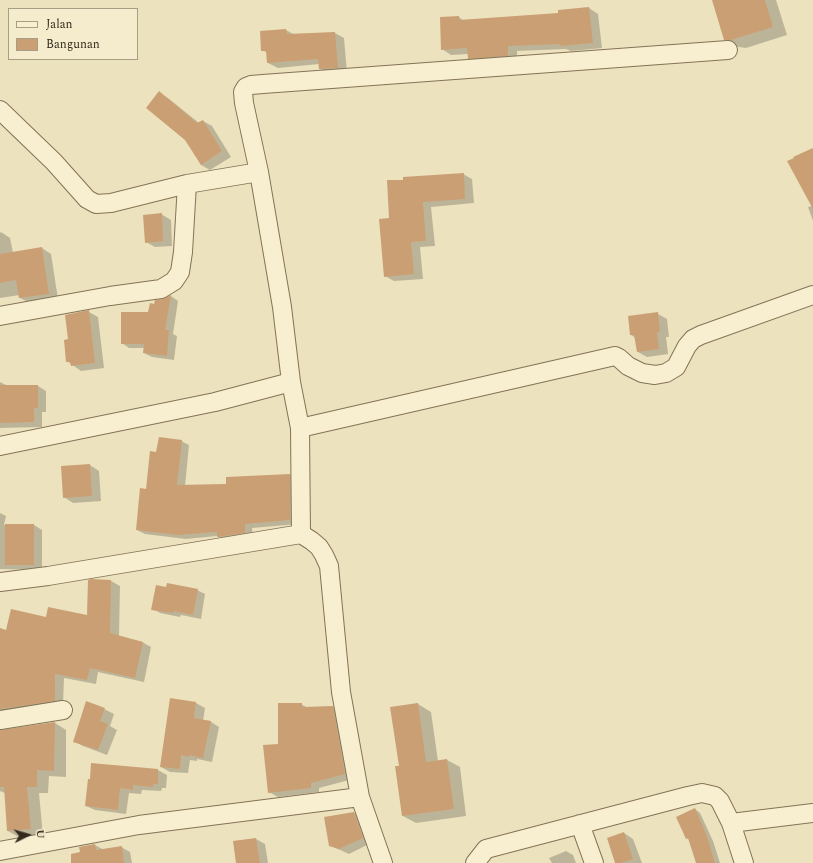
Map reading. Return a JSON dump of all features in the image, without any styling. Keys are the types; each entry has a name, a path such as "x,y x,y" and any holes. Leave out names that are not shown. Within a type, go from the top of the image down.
{"street":[{"path":"301,534 300,428 291,382 282,307 259,172 243,92 246,87 251,85 728,50"},
{"path":"0,110 54,162 88,199 96,204 111,203 187,184 259,172"},
{"path":"0,316 110,296 161,289 174,281 180,272 183,252 187,184"},
{"path":"300,428 615,356 628,366 642,373 655,375 666,373 676,367 687,346 693,339 813,295"},
{"path":"0,446 216,402 291,382"},
{"path":"0,582 301,534 319,547 329,566 341,692 360,797 383,863"},
{"path":"0,720 63,710"},
{"path":"483,858 580,824 688,796 702,794 715,796 720,801 731,823 744,863"},
{"path":"0,851 139,825 360,797"},
{"path":"731,823 813,813"},
{"path":"580,824 594,863"}],"building":[{"path":"712,0 765,0 773,27 731,40 724,40"},
{"path":"589,7 593,43 561,46 560,44 508,46 508,56 468,59 467,48 441,50 440,17 459,16 459,20 558,13 558,10"},
{"path":"286,29 287,34 335,32 338,68 319,69 318,59 267,63 266,51 261,51 260,31"},
{"path":"159,91 197,123 203,120 222,151 201,165 185,140 146,108"},
{"path":"813,148 813,209 787,161"},
{"path":"464,173 465,199 423,202 426,241 411,242 414,274 384,277 379,219 389,218 387,180 403,180 403,177"},
{"path":"162,213 163,241 145,243 143,215"},
{"path":"42,247 49,294 19,298 16,280 0,283 0,254"},
{"path":"171,295 165,330 169,330 167,356 143,353 144,344 121,344 121,312 148,312 150,303 154,304 155,300 163,299"},
{"path":"89,310 95,363 71,366 70,362 66,362 64,340 68,339 65,315"},
{"path":"658,312 660,332 657,332 659,349 637,352 634,335 630,335 628,316"},
{"path":"0,385 38,385 38,408 34,408 34,422 0,423"},
{"path":"159,437 182,440 177,485 226,484 226,477 290,474 290,520 245,524 245,533 217,537 217,532 178,535 136,530 140,488 146,489 150,451 156,452"},
{"path":"90,464 92,496 63,498 61,466"},
{"path":"5,524 34,524 34,565 5,565"},
{"path":"88,580 111,580 110,633 143,642 135,678 90,668 87,680 55,674 55,701 0,709 0,628 6,630 11,609 46,617 48,607 87,615"},
{"path":"167,583 198,589 193,615 174,611 173,613 151,610 156,585 166,587"},
{"path":"170,698 196,702 194,718 211,721 203,758 181,755 180,769 160,767"},
{"path":"86,701 105,708 100,721 108,724 98,750 73,742"},
{"path":"278,703 302,703 302,707 333,706 345,774 311,783 311,788 268,793 263,745 278,744"},
{"path":"418,703 426,762 447,759 454,809 402,816 395,766 399,766 390,707"},
{"path":"55,722 54,771 37,770 37,787 27,787 31,829 7,831 4,787 0,787 0,730"},
{"path":"91,763 158,769 158,784 153,784 153,787 133,785 133,790 120,788 118,810 85,806 88,779 90,779"},
{"path":"695,808 707,836 715,863 696,863 688,838 686,839 676,817"},
{"path":"354,812 363,838 339,849 329,846 324,817"},
{"path":"624,832 633,859 621,863 615,863 607,838"},
{"path":"256,838 260,863 236,863 233,841"},
{"path":"95,844 96,850 122,846 124,863 71,863 71,854 80,852 79,847"}]}
